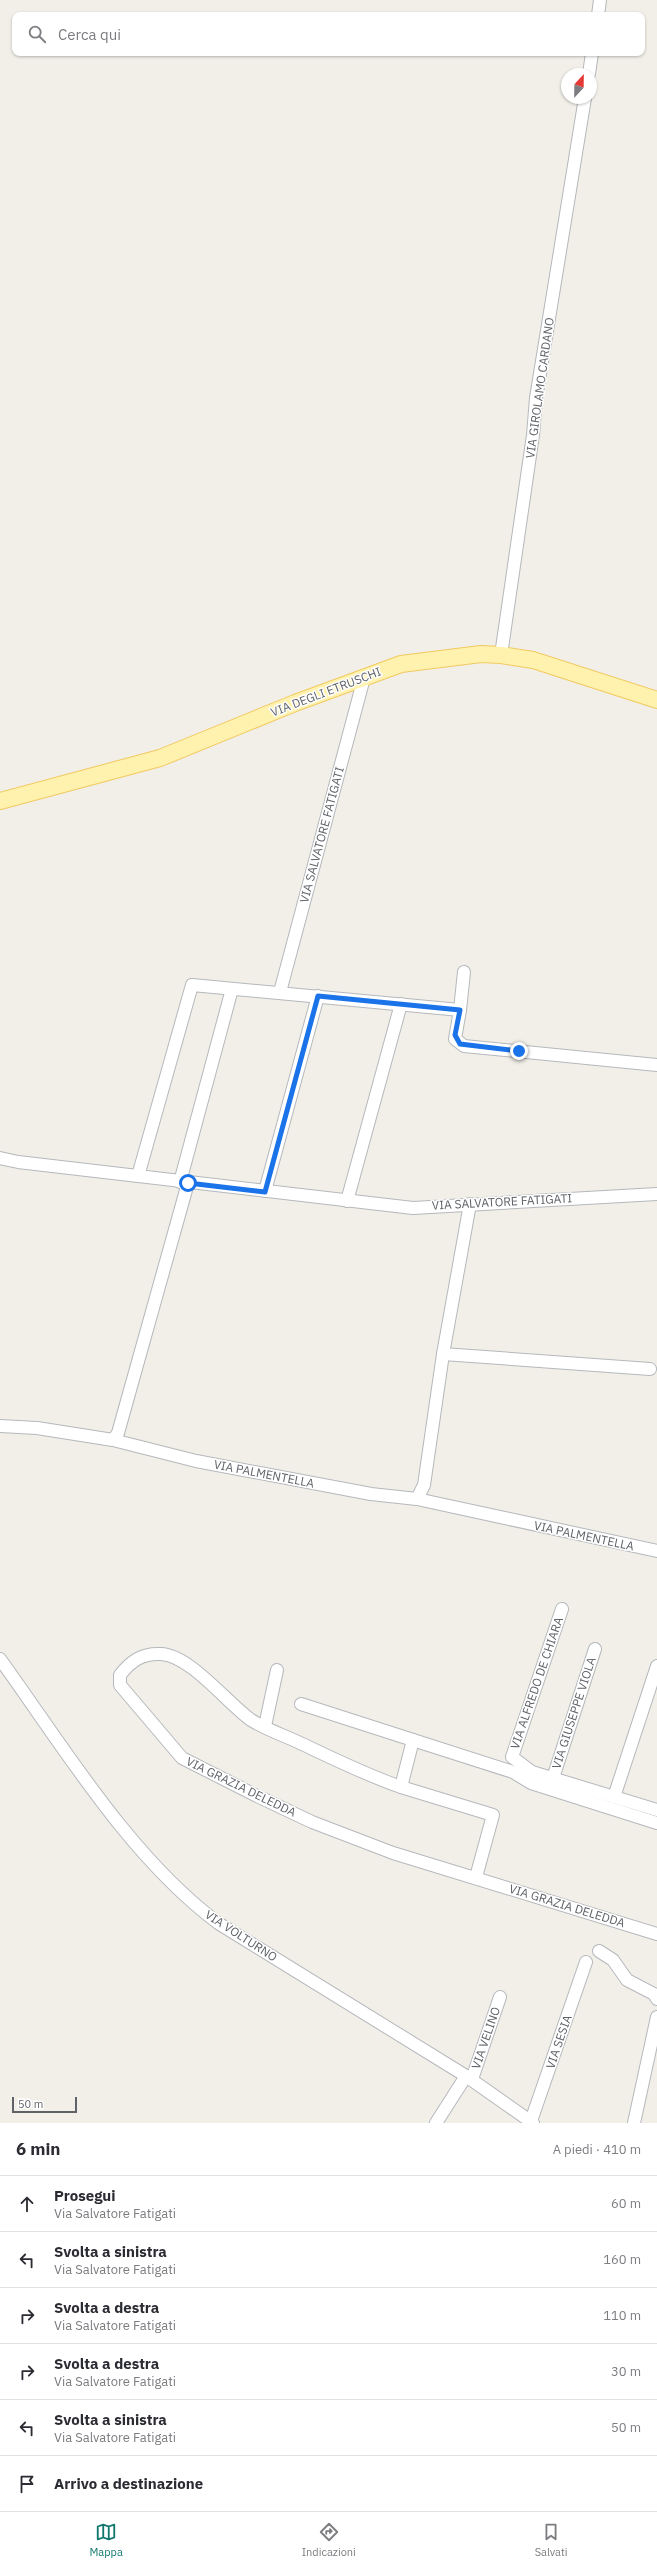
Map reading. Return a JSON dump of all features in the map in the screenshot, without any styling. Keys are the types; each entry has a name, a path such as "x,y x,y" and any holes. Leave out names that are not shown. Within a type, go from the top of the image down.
{"main road":[{"name":"VIA DEGLI ETRUSCHI","path":"0,801 160,758 295,703 401,664 481,654 501,655 533,660 657,700"}],"street":[{"path":"598,12 600,0"},
{"path":"590,68 592,56"},
{"name":"VIA GIROLAMO CARDANO","path":"501,655 533,435 536,398 584,104"},
{"name":"VIA SALVATORE FATIGATI","path":"280,992 364,678"},
{"path":"464,972 455,1039 464,1046 657,1066"},
{"path":"138,1176 190,987 192,985 280,992 460,1010"},
{"path":"114,1440 118,1433 184,1182 232,989"},
{"path":"265,1192 318,996"},
{"path":"347,1201 402,1004"},
{"name":"VIA SALVATORE FATIGATI","path":"0,1158 25,1163 413,1208 657,1194"},
{"path":"417,1499 424,1485 443,1354 470,1204"},
{"path":"443,1354 650,1369"},
{"name":"VIA PALMENTELLA","path":"0,1426 37,1428 114,1440 196,1461 371,1494 417,1499 657,1551"},
{"name":"VIA ALFREDO DE CHIARA","path":"553,1778 532,1772 512,1756 562,1609"},
{"name":"VIA GIUSEPPE VIOLA","path":"553,1778 595,1649"},
{"name":"VIA GRAZIA DELEDDA","path":"476,1877 493,1815 401,1788 374,1778 252,1720 186,1664 170,1656 161,1654 142,1656 131,1662 120,1675 120,1685 182,1758 319,1824 399,1855 476,1877 657,1934"},
{"name":"VIA VOLTURNO","path":"0,1659 128,1836 196,1906 218,1923 469,2077 532,2122"},
{"path":"614,1797 657,1666"},
{"path":"265,1726 277,1670"},
{"path":"301,1704 513,1772 530,1783 657,1823"},
{"path":"401,1788 413,1740"},
{"path":"553,1778 657,1810"},
{"path":"599,1951 612,1960 627,1980 654,1994 657,1999"},
{"name":"VIA SESIA","path":"532,2122 586,1962"},
{"name":"VIA VELINO","path":"436,2123 469,2077 500,1997"},
{"path":"634,2123 657,2016"}],"route":[{"path":"188,1183 265,1192 318,996 460,1010 455,1035 457,1042 464,1046 519,1051"}]}
